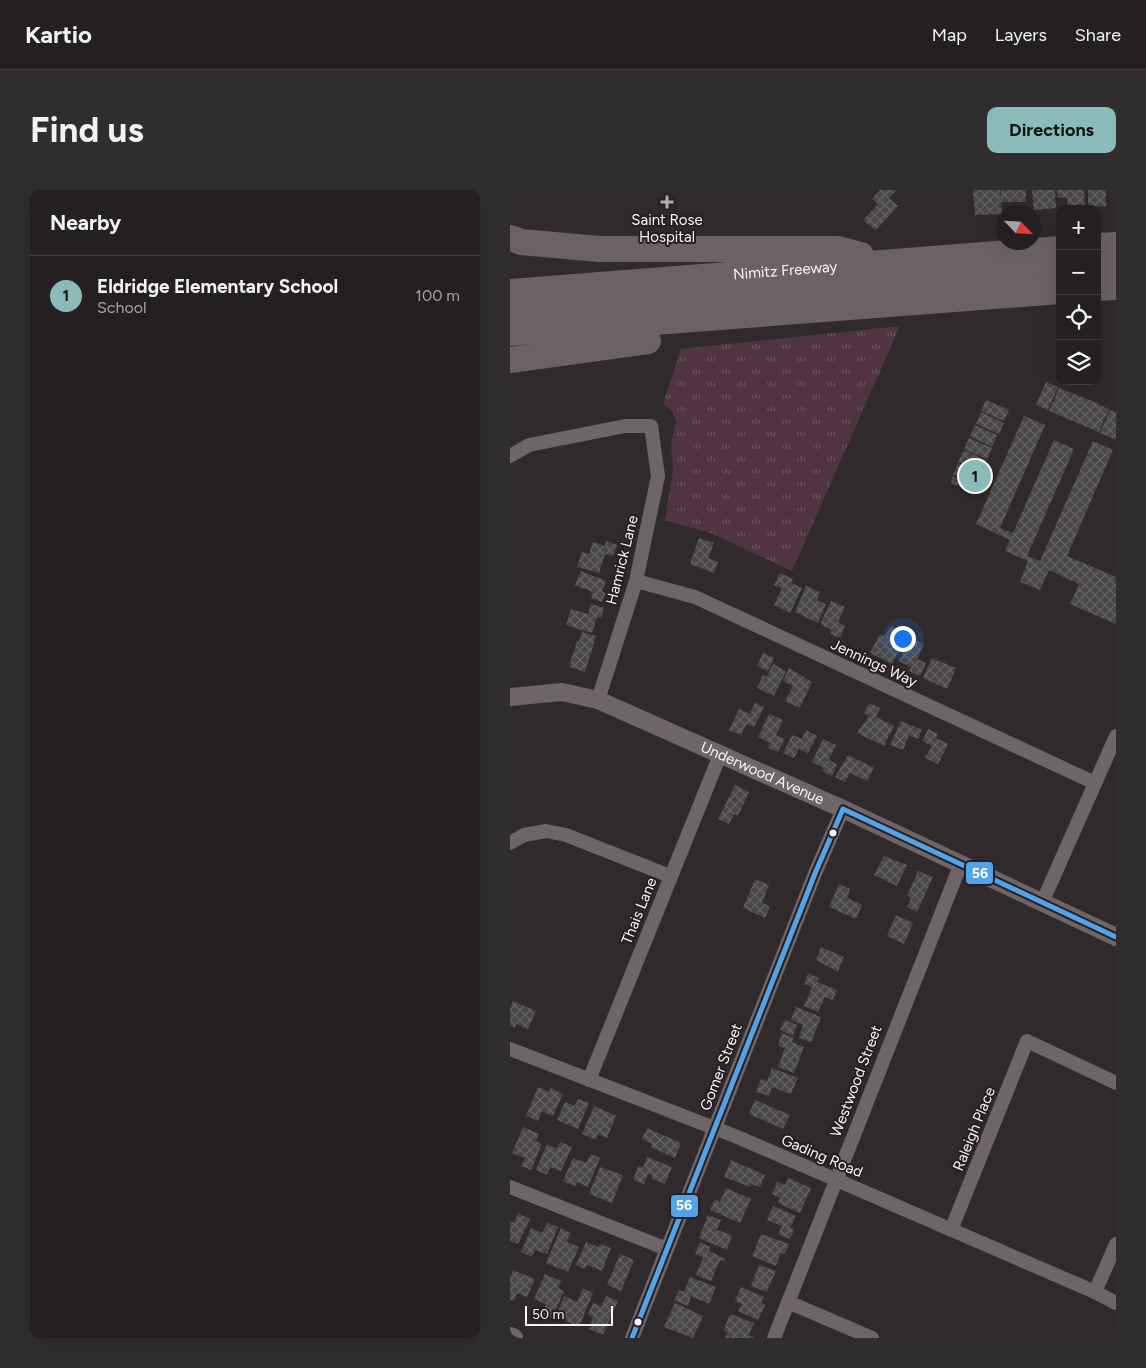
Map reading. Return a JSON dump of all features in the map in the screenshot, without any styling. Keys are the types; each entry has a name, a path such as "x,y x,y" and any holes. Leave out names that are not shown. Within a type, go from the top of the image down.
{"highway":[{"path":"510,238 521,242 599,249 838,249 893,263"},
{"path":"1101,246 1116,244"},
{"path":"510,257 599,249"},
{"name":"Nimitz Freeway","path":"510,292 1056,249"},
{"path":"1101,268 1116,266"},
{"path":"510,314 1056,271"},
{"path":"1101,288 1116,287"},
{"path":"510,333 748,317 1056,291"},
{"path":"511,360 610,345 723,333 748,317"}],"street":[{"name":"Hamrick Lane","path":"510,456 529,445 625,426 651,426 658,476 636,581 598,700"},
{"name":"Jennings Way","path":"636,581 695,597 1095,783"},
{"name":"Underwood Avenue","path":"510,697 562,692 598,700 843,809 960,866 1116,937"},
{"path":"1042,903 1116,736"},
{"name":"Thais Lane","path":"589,1080 720,755"},
{"name":"Gomer Street","path":"632,1338 816,871 843,809"},
{"path":"510,843 524,835 546,831 566,835 670,876"},
{"name":"Westwood Street","path":"774,1338 960,866"},
{"name":"Raleigh Place","path":"951,1230 1027,1041 1116,1082"},
{"name":"Gading Road","path":"510,1049 715,1128 1095,1292 1116,1303"},
{"path":"510,1187 667,1249"},
{"path":"1095,1292 1116,1244"},
{"path":"788,1302 872,1338"}],"green space":[{"path":"900,326 792,571 713,534 665,520 673,471 671,444 676,421 672,411 663,404 681,349"}],"building":[{"path":"880,190 897,190 889,198 898,206 876,230 863,220 878,204 872,199"},
{"path":"973,190 1000,190 1001,205 996,205 996,214 975,215"},
{"path":"1001,190 1026,190 1026,202 1001,202"},
{"path":"1032,190 1055,190 1056,208 1041,209 1041,205 1034,205"},
{"path":"1057,190 1084,190 1085,205 1068,205 1067,197 1058,198"},
{"path":"1088,190 1106,190 1106,206 1088,205"},
{"path":"1046,382 1058,387 1048,410 1036,405"},
{"path":"1059,388 1097,403 1094,412 1097,404 1109,409 1099,432 1049,411"},
{"path":"986,400 1009,410 1004,421 981,411"},
{"path":"1110,410 1116,412 1116,440 1100,433"},
{"path":"981,412 1004,423 999,434 976,424"},
{"path":"1024,416 1045,425 1000,528 1013,533 1054,440 1074,449 1027,556 1040,561 1093,441 1113,450 1067,556 1116,577 1116,624 1070,604 1079,584 1049,570 1040,590 1020,582 1028,561 1005,551 1010,540 976,524"},
{"path":"975,425 997,435 992,447 970,436"},
{"path":"969,438 992,448 987,459 964,449"},
{"path":"964,450 986,460 981,472 958,462"},
{"path":"958,463 981,473 976,484 953,474"},
{"path":"953,476 974,485 971,491 951,483"},
{"path":"699,538 714,543 708,558 718,562 714,573 690,564"},
{"path":"606,541 617,545 613,556 605,554 599,573 577,567 582,552 589,554 593,542 605,546"},
{"path":"581,571 606,581 602,591 606,593 602,602 591,598 593,592 575,585"},
{"path":"780,573 793,579 791,583 802,588 790,613 774,605 782,588 774,585"},
{"path":"806,586 820,592 817,600 826,604 818,623 795,612"},
{"path":"831,601 845,607 838,622 845,626 840,638 830,634 832,630 820,624"},
{"path":"591,604 604,608 601,618 597,617 592,633 566,625 571,609 588,614"},
{"path":"891,626 907,634 892,664 870,653 880,634 885,636"},
{"path":"582,632 596,636 585,672 569,667 577,641 579,642"},
{"path":"911,638 924,644 917,659 926,663 920,676 909,671 911,667 899,661"},
{"path":"763,653 774,658 768,671 757,666"},
{"path":"932,658 956,668 947,689 923,678"},
{"path":"773,664 786,671 774,696 757,688 763,675 767,677"},
{"path":"789,668 812,682 800,708 785,701 793,686 783,681"},
{"path":"755,703 764,707 754,727 747,724 741,735 729,730 739,709 750,714"},
{"path":"869,703 880,708 876,717 894,726 884,746 857,733 869,716 864,713"},
{"path":"769,714 783,720 776,735 785,739 778,752 768,748 770,743 758,737"},
{"path":"901,721 922,730 918,739 909,735 903,750 890,745"},
{"path":"928,729 938,734 936,738 948,744 938,764 925,758 932,746 922,741"},
{"path":"806,730 817,736 808,753 799,749 794,758 783,753 792,735 802,739"},
{"path":"823,739 836,745 829,760 837,764 832,776 822,771 824,768 812,762"},
{"path":"848,755 874,768 867,781 850,773 845,782 835,777"},
{"path":"735,785 749,792 738,816 734,814 729,824 718,819"},
{"path":"884,856 907,865 897,886 874,875"},
{"path":"918,871 933,877 917,912 907,907 911,898 907,896"},
{"path":"755,879 769,885 762,903 770,906 765,918 743,908"},
{"path":"839,884 850,889 847,898 862,905 856,919 829,907"},
{"path":"896,915 913,923 904,944 887,936"},
{"path":"821,947 844,957 838,972 816,960"},
{"path":"808,973 819,978 817,982 837,990 833,1000 825,997 818,1012 804,1006 812,987 804,984"},
{"path":"513,1001 536,1011 528,1029 516,1024 515,1028 510,1025 510,1008"},
{"path":"796,1007 821,1017 811,1042 799,1038 803,1025 791,1020"},
{"path":"785,1020 797,1025 793,1036 780,1030"},
{"path":"782,1033 794,1038 792,1042 804,1047 794,1073 778,1067 785,1048 778,1046"},
{"path":"772,1068 798,1078 791,1094 772,1087 769,1096 756,1092 761,1079 767,1081"},
{"path":"538,1087 549,1092 551,1088 563,1094 553,1116 542,1111 538,1121 526,1116"},
{"path":"578,1099 589,1103 578,1129 557,1120 565,1102 575,1106"},
{"path":"755,1100 790,1115 783,1129 749,1114"},
{"path":"594,1106 616,1116 607,1138 598,1134 596,1140 582,1134"},
{"path":"523,1127 539,1134 536,1141 542,1144 531,1170 521,1166 525,1158 512,1153"},
{"path":"647,1128 681,1143 675,1158 651,1147 652,1144 642,1139"},
{"path":"560,1142 572,1147 561,1171 550,1167 547,1175 536,1170 547,1144 557,1149"},
{"path":"591,1154 600,1158 588,1187 577,1182 575,1186 563,1181 573,1158 586,1163"},
{"path":"647,1157 672,1167 665,1184 652,1179 653,1176 648,1174 644,1184 633,1180 638,1166 643,1168"},
{"path":"731,1160 765,1175 760,1187 751,1184 750,1187 724,1177"},
{"path":"600,1167 623,1175 612,1203 589,1194"},
{"path":"788,1178 811,1188 800,1213 778,1203 780,1198 772,1194 777,1182 785,1185"},
{"path":"726,1188 751,1199 740,1223 710,1210 715,1199 720,1202"},
{"path":"773,1206 796,1216 790,1228 794,1229 790,1239 778,1234 782,1226 767,1220"},
{"path":"518,1213 530,1219 518,1244 510,1241 510,1221 514,1223"},
{"path":"708,1215 721,1220 717,1230 732,1235 727,1250 699,1238"},
{"path":"547,1223 558,1227 547,1254 535,1250 532,1257 521,1252 531,1228 542,1233"},
{"path":"561,1228 571,1233 567,1242 579,1247 568,1272 546,1263"},
{"path":"761,1234 789,1244 785,1254 781,1253 776,1266 752,1256"},
{"path":"586,1242 598,1247 600,1244 611,1248 602,1271 587,1265 585,1269 576,1265"},
{"path":"700,1242 710,1247 709,1251 726,1259 725,1262 720,1260 711,1281 696,1275 703,1257 695,1254"},
{"path":"620,1254 634,1260 621,1291 607,1285"},
{"path":"759,1265 776,1271 767,1292 751,1286"},
{"path":"513,1270 535,1279 527,1297 517,1293 514,1301 510,1300 510,1278"},
{"path":"545,1274 561,1281 558,1288 564,1291 552,1318 542,1314 546,1304 534,1299"},
{"path":"690,1277 716,1287 709,1304 691,1296 688,1306 674,1300 679,1290 684,1292"},
{"path":"741,1287 764,1297 761,1303 765,1305 758,1320 738,1311 742,1304 735,1301"},
{"path":"583,1288 593,1293 579,1327 556,1317 564,1296 577,1302"},
{"path":"606,1296 618,1301 603,1335 589,1329 593,1317 588,1314 593,1303 601,1306"},
{"path":"675,1303 703,1316 693,1338 664,1327"},
{"path":"730,1314 754,1323 749,1335 755,1338 725,1338 728,1332 723,1331"}],"transit line":[{"name":"56","path":"843,809 1116,937"},
{"name":"56","path":"632,1338 816,871 843,809"}],"place":[{"name":"Saint Rose Hospital","path":"667,202"},
{"name":"Eldridge Elementary School","path":"975,476"}]}
